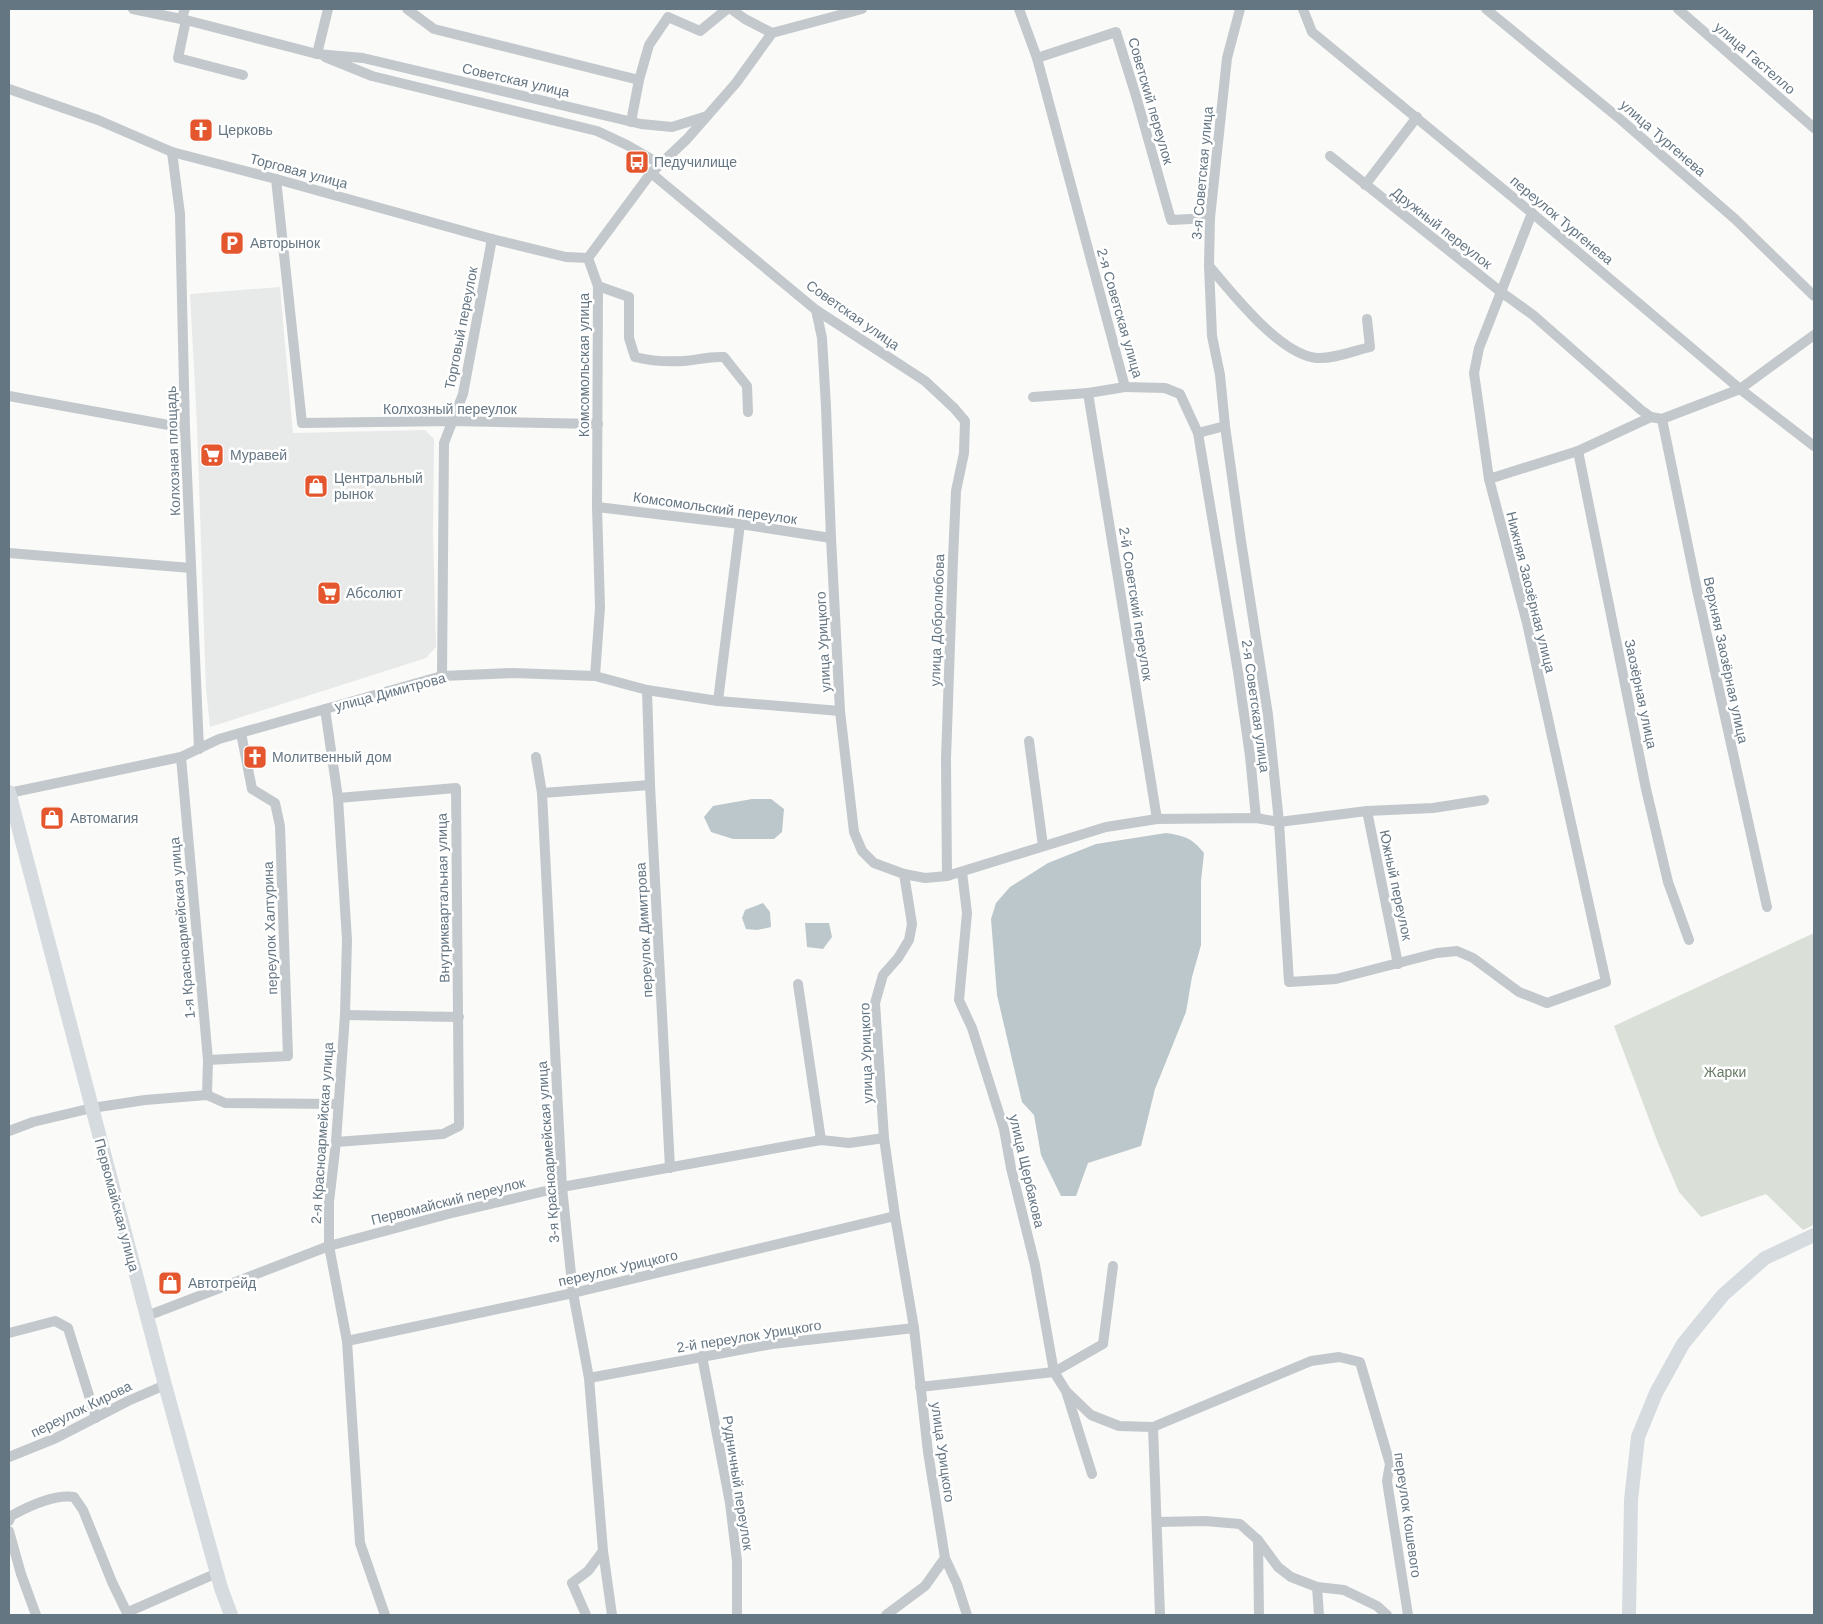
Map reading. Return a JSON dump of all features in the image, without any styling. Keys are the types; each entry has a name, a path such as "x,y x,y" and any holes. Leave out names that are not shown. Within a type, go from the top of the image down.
{"main road":[{"name":"Первомайская улица","path":"9,793 164,1385 221,1588 231,1615"},
{"path":"1629,1615 1630,1500 1638,1437 1656,1393 1683,1344 1723,1295 1765,1258 1814,1235"}],"street":[{"name":"Советская улица","path":"133,9 317,54 372,76 597,131 627,145 660,164"},
{"path":"185,9 178,58 243,75"},
{"path":"317,54 328,9"},
{"path":"407,9 434,29 639,80"},
{"path":"631,122 639,80 649,45 668,17 700,30 727,9"},
{"path":"731,9 744,19 772,33"},
{"path":"588,258 651,173 708,116 736,83 772,33 862,9"},
{"name":"2-я Советская улица","path":"1020,9 1037,58 1125,387 1165,388 1180,394 1198,433 1238,672 1250,756 1256,818"},
{"name":"3-я Советская улица","path":"1240,9 1227,58 1210,218 1209,266 1212,336 1220,376 1241,541 1268,715 1279,822 1289,982 1336,979 1398,964"},
{"name":"переулок Тургенева","path":"1303,9 1312,32 1417,117 1740,389 1814,446"},
{"name":"улица Тургенева","path":"1486,9 1620,119 1735,219 1814,296"},
{"name":"улица Гастелло","path":"1678,9 1814,128"},
{"name":"Советский переулок","path":"1037,58 1116,32 1171,220 1210,218"},
{"name":"Советская улица","path":"317,54 363,58 631,122 672,127 708,116"},
{"name":"Торговая улица","path":"9,89 98,120 172,152 566,257 588,258"},
{"path":"1365,185 1417,117"},
{"name":"Колхозная площадь","path":"172,152 180,214 185,428 199,749"},
{"name":"Дружный переулок","path":"1330,156 1501,292"},
{"name":"Советская улица","path":"651,173 816,310 926,381"},
{"name":"Колхозный переулок","path":"276,179 302,423 453,421 598,424"},
{"name":"Нижняя Заозёрная улица","path":"1398,964 1437,953 1457,951 1472,958 1519,992 1547,1003 1606,982 1527,623 1489,479 1474,373 1479,348 1532,213"},
{"name":"Торговый переулок","path":"442,676 444,443 464,394 492,238"},
{"name":"Комсомольская улица","path":"588,258 598,286 597,507 600,607 595,676"},
{"path":"1209,266 1244,308 1288,347 1314,358 1324,358 1370,347 1367,320"},
{"path":"598,286 629,297 630,338 635,357 648,360 683,361 711,356 724,357 747,386 748,412"},
{"path":"1501,292 1533,315 1641,410 1651,417 1662,419 1740,389 1814,335"},
{"name":"улица Урицкого","path":"816,310 822,338 830,538 840,711 854,832 862,851 874,862 904,874 912,924 909,940 898,958 883,975 875,1002 884,1138 914,1328 928,1452 945,1558 957,1584 967,1615"},
{"name":"улица Добролюбова","path":"926,381 954,408 965,422 964,453 956,491 952,558 946,758 947,876"},
{"path":"1033,397 1088,393 1125,387"},
{"name":"2-й Советский переулок","path":"1088,393 1157,819"},
{"path":"9,396 185,428"},
{"path":"1489,479 1578,451 1651,417"},
{"name":"Верхняя Заозёрная улица","path":"1662,419 1697,590 1767,907"},
{"path":"1198,433 1225,426"},
{"name":"Заозёрная улица","path":"1578,451 1646,789 1668,882 1689,940"},
{"name":"Комсомольский переулок","path":"597,507 740,524 830,538"},
{"path":"718,701 740,524"},
{"path":"9,553 191,568"},
{"name":"улица Димитрова","path":"9,793 181,758 219,739 442,676 513,673 595,676 647,690 718,701 840,711"},
{"name":"переулок Димитрова","path":"647,690 650,785 670,1168"},
{"name":"2-я Красноармейская улица","path":"325,709 338,798 347,940 345,1015 336,1142 329,1202 329,1246 347,1341 360,1543 385,1615"},
{"name":"переулок Халтурина","path":"208,1060 288,1056 280,826 275,804 252,789 241,733"},
{"path":"1029,741 1044,846"},
{"name":"3-я Красноармейская улица","path":"536,757 542,793 562,1188 573,1293 589,1378 603,1551 612,1615"},
{"name":"1-я Красноармейская улица","path":"181,758 208,1060 208,1096"},
{"path":"542,793 650,785"},
{"name":"Внутриквартальная улица","path":"336,1142 443,1134 459,1126 456,788 338,798"},
{"path":"904,874 925,878 947,876 1106,827 1157,819 1256,818 1279,822 1366,811 1433,808 1484,800"},
{"name":"Южный переулок","path":"1366,811 1398,964"},
{"name":"улица Щербакова","path":"962,872 966,913 959,1000 972,1028 1004,1129 1034,1264 1054,1372 1066,1391 1092,1474"},
{"path":"798,984 821,1140"},
{"path":"345,1015 459,1017"},
{"path":"9,1132 33,1122 92,1108 145,1100 208,1096 225,1103 338,1104"},
{"name":"Первомайский переулок","path":"147,1316 329,1246 448,1214 562,1188 821,1140 849,1143 884,1138"},
{"name":"переулок Урицкого","path":"347,1341 573,1293 895,1216"},
{"path":"920,1387 1054,1372 1103,1344 1113,1266"},
{"path":"9,1333 55,1321 68,1328 96,1418"},
{"name":"2-й переулок Урицкого","path":"589,1378 772,1344 914,1328"},
{"name":"Рудничный переулок","path":"702,1356 730,1503 737,1561 737,1615"},
{"name":"переулок Кошевого","path":"1153,1427 1311,1361 1339,1357 1360,1362 1390,1464 1387,1481 1408,1615"},
{"name":"переулок Кирова","path":"9,1457 56,1438 164,1385"},
{"path":"1066,1391 1091,1415 1119,1426 1153,1427 1160,1615"},
{"path":"9,1521 11,1516 22,1510 64,1495 74,1497 83,1510 112,1582 128,1614 217,1573"},
{"path":"1157,1522 1205,1521 1240,1524 1258,1540 1278,1567 1291,1577 1317,1587 1344,1590 1377,1606 1387,1615"},
{"path":"9,1531 21,1574 36,1615"},
{"path":"1258,1540 1259,1615"},
{"path":"586,1615 572,1582 588,1570 603,1551"},
{"path":"886,1615 925,1586 945,1558"},
{"path":"1317,1587 1319,1615"}],"shaded area":[{"name":"Центральный рынок","path":"280,287 293,433 425,430 434,439 433,533 436,647 426,658 210,727 206,689 197,425 190,294"},
{"path":"752,799 771,799 784,809 782,832 774,839 733,839 711,832 704,817 713,806"},
{"path":"1166,833 1188,838 1204,853 1201,881 1201,945 1192,977 1186,1012 1155,1089 1141,1146 1088,1163 1076,1196 1061,1196 1041,1155 1034,1115 1022,1102 997,995 991,919 996,903 1010,887 1048,863 1096,844"},
{"path":"763,903 770,912 771,927 757,930 746,929 742,918 745,910"},
{"path":"805,923 829,923 832,937 823,949 807,947"}],"green space":[{"name":"Жарки","path":"1814,933 1814,1225 1803,1230 1766,1194 1701,1217 1679,1192 1658,1143 1614,1026"}],"place":[{"name":"Церковь","path":"201,130"},
{"name":"Педучилище","path":"637,162"},
{"name":"Авторынок","path":"232,243"},
{"name":"Муравей","path":"212,455"},
{"name":"Центральный рынок","path":"316,486"},
{"name":"Абсолют","path":"329,593"},
{"name":"Молитвенный дом","path":"255,757"},
{"name":"Автомагия","path":"52,818"},
{"name":"Автотрейд","path":"170,1283"}]}
